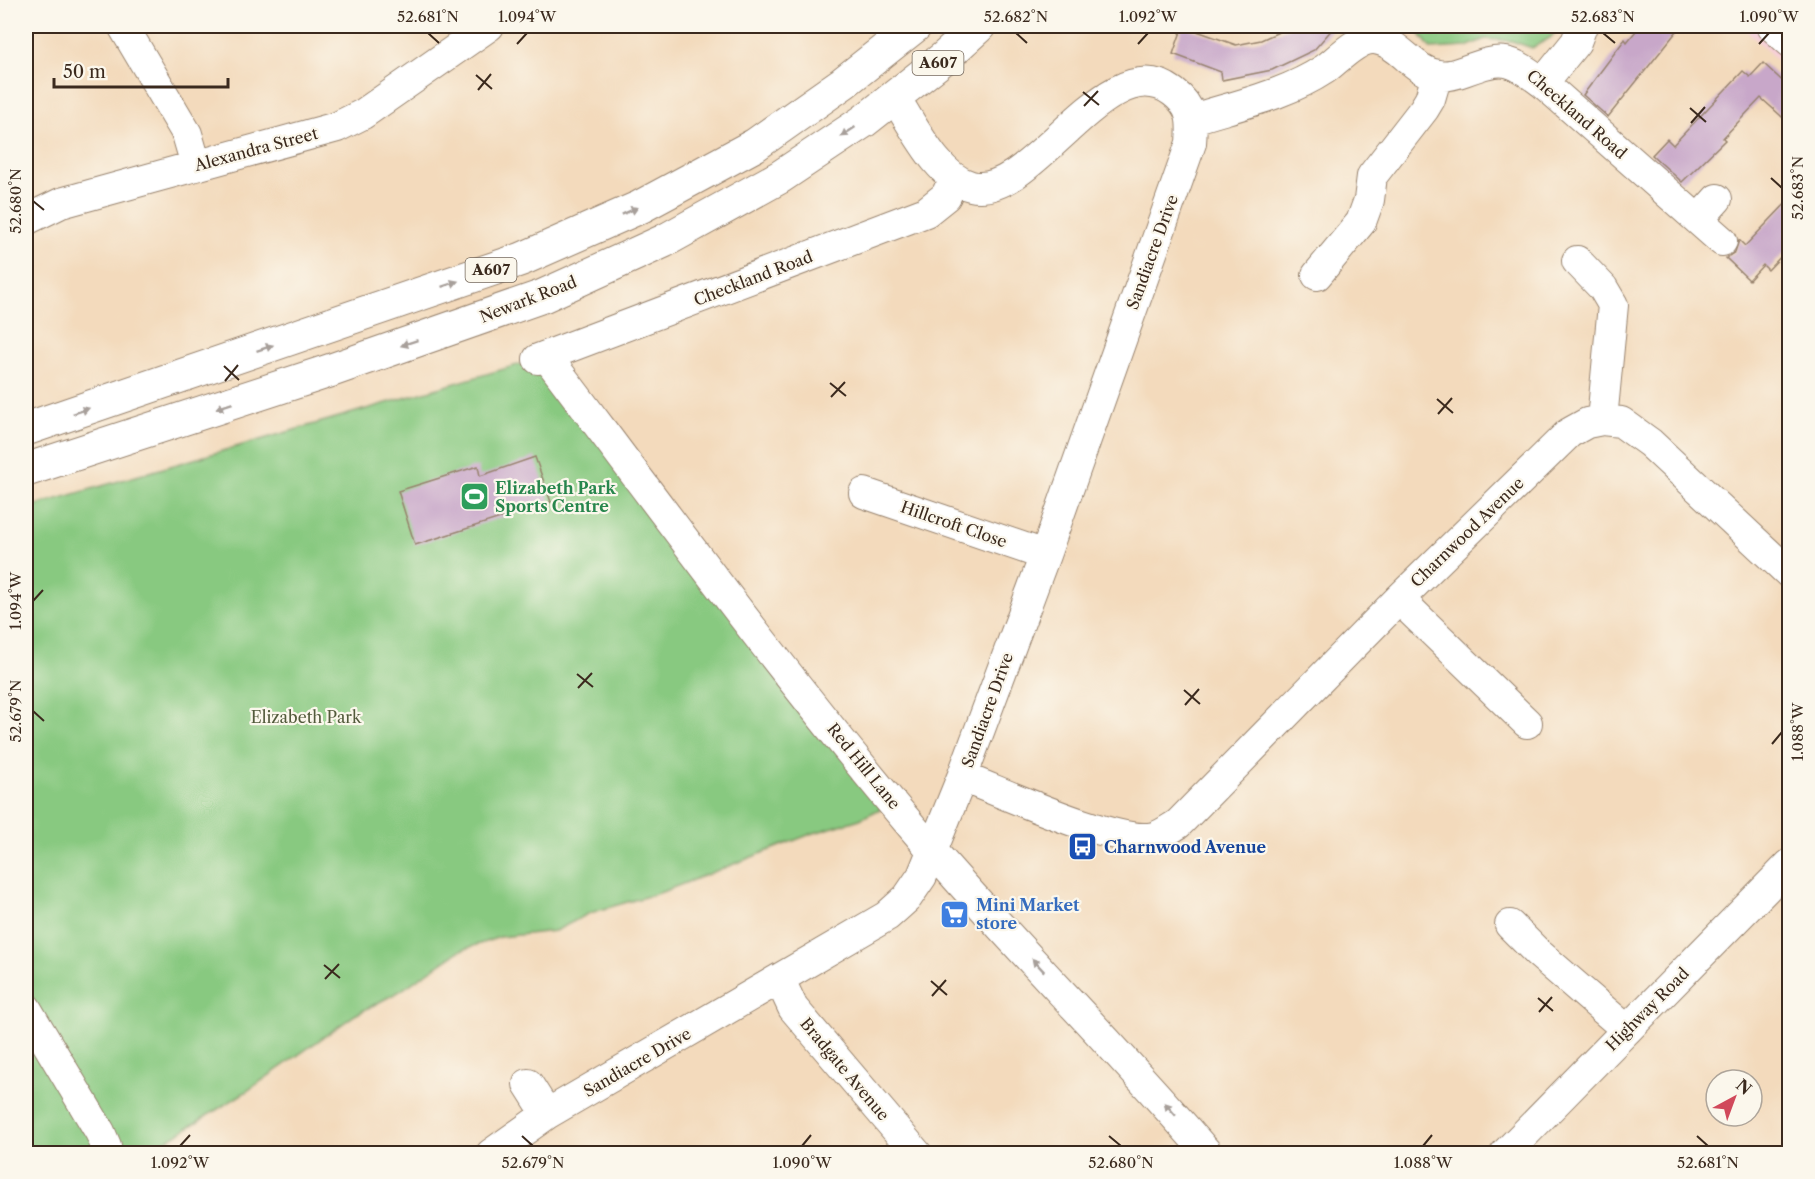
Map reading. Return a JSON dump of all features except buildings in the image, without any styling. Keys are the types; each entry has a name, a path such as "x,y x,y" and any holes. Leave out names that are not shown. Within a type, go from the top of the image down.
{"highway":[{"name":"A607","path":"26,429 522,259 640,207 755,145 843,83 915,26"},
{"name":"Newark Road","path":"26,470 329,371 543,296 664,241 780,177 895,98 979,26"}],"street":[{"path":"123,26 187,134 196,165"},
{"path":"1543,84 1576,42 1582,26"},
{"path":"1772,26 1790,42"},
{"name":"Alexandra Street","path":"26,220 61,203 337,127 363,114 472,30"},
{"path":"895,98 940,167 954,178 972,186 987,185 1010,177 1109,95 1129,84 1146,81 1168,89 1186,102 1193,119 1284,91 1324,70 1364,32 1437,75 1430,99 1424,109 1372,176 1369,200 1361,222 1335,268"},
{"name":"Checkland Road","path":"1437,75 1451,75 1494,60 1506,61 1523,68 1708,210 1722,241"},
{"name":"Sandiacre Drive","path":"491,1154 547,1114 887,916 907,898 921,876 962,777 1045,555 1191,143 1193,119"},
{"name":"Checkland Road","path":"542,358 926,212 946,196 954,178"},
{"path":"1577,261 1603,288 1613,305 1602,420 1621,422 1650,442 1790,574"},
{"name":"Red Hill Lane","path":"542,358 734,606 931,849 1155,1092 1208,1154"},
{"name":"Charnwood Avenue","path":"962,777 1103,831 1134,838 1155,837 1178,824 1399,599 1569,433 1587,423 1602,420"},
{"name":"Hillcroft Close","path":"864,493 1045,555"},
{"path":"1399,599 1527,723"},
{"name":"Highway Road","path":"1505,1154 1790,864"},
{"path":"1510,925 1627,1030"},
{"name":"Bradgate Avenue","path":"780,980 793,1008 917,1154"},
{"path":"26,1008 100,1132 106,1146 104,1154"},
{"path":"528,1084 547,1114"}],"shaded area":[{"path":"1742,26 1789,26 1789,72"}],"green space":[{"path":"1414,26 1561,26 1550,38 1532,48 1512,41 1485,39 1466,47 1431,49"},
{"name":"Elizabeth Park","path":"538,359 884,807 860,819 811,834 662,892 590,913 555,931 500,937 459,951 400,991 355,1015 247,1091 171,1138 140,1153 26,1153 26,508"}],"place":[{"name":"Elizabeth Park Sports Centre","path":"474,497"},
{"name":"Charnwood Avenue","path":"1083,847"},
{"name":"Mini Market store","path":"955,914"}]}
